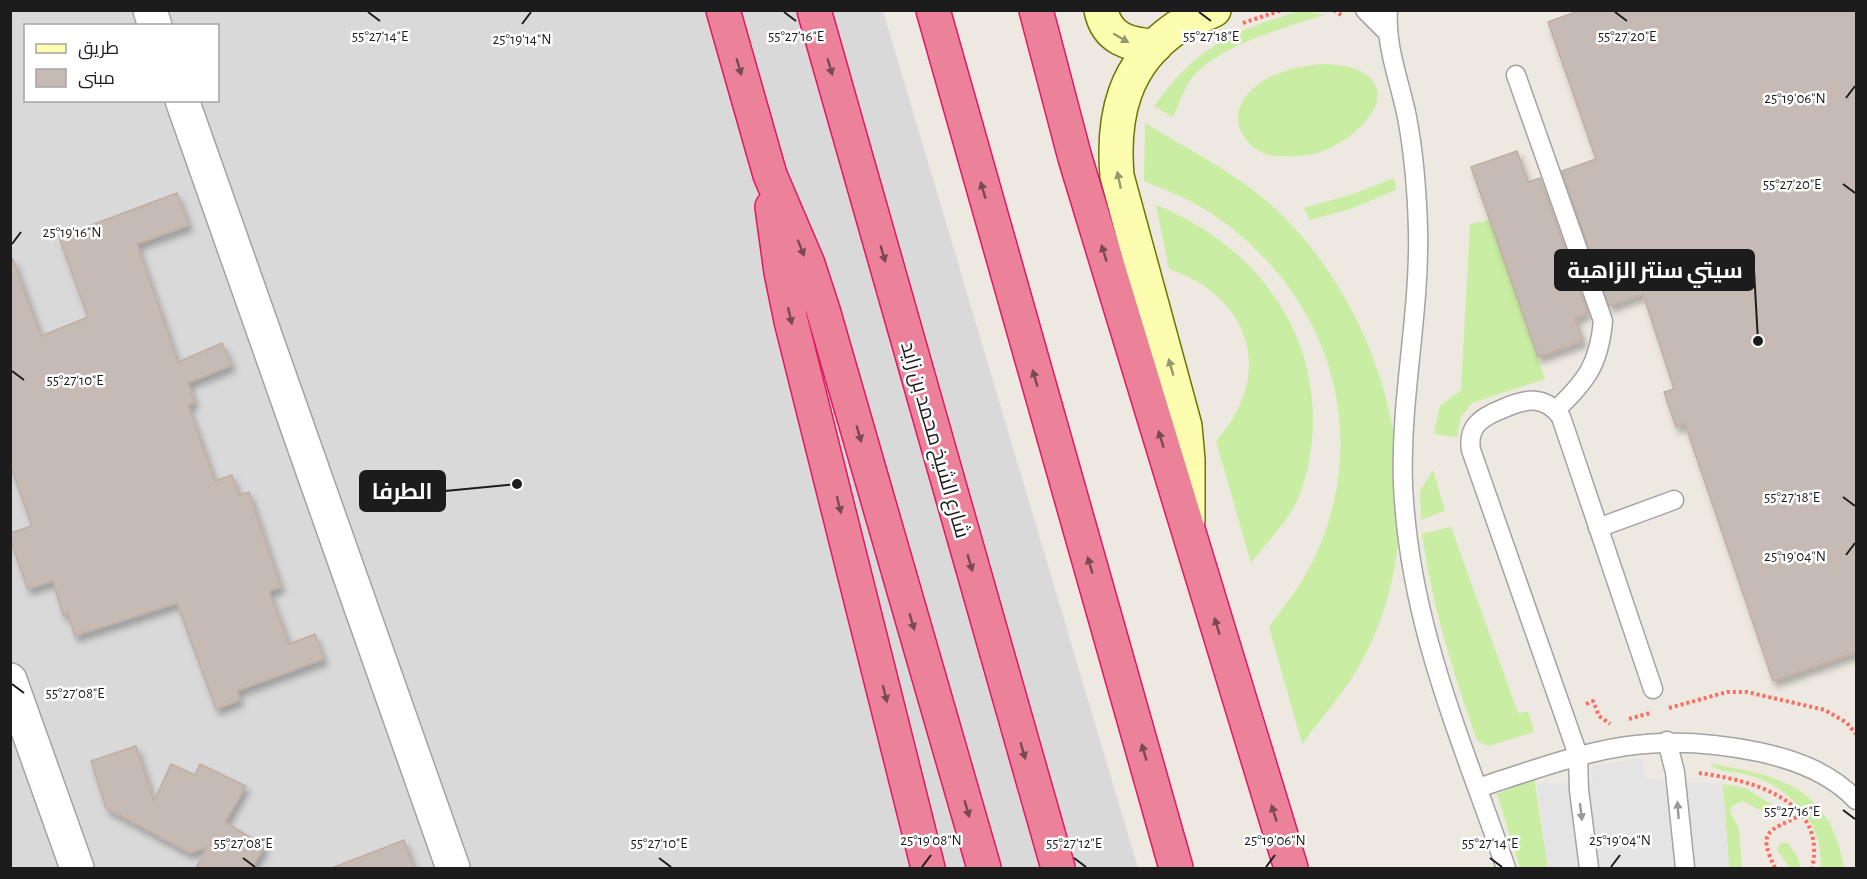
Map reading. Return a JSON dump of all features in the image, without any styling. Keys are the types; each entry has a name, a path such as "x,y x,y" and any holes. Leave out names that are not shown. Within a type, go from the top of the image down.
{"highway":[{"path":"723,10 770,175 808,264 823,310 984,868"},
{"name":"شارع الشيخ محمد بن زايد","path":"814,10 1058,868"},
{"path":"933,10 1176,868"},
{"path":"1036,10 1076,158 1291,868"},
{"path":"770,175 779,263 791,321 928,868"},
{"path":"1160,808 1185,868"}],"street":[{"path":"1101,10 1103,21 1121,40 1134,45 1155,46"},
{"path":"1188,529 1189,483 1185,426 1117,176 1114,141 1120,106 1134,74 1155,46 1178,27 1225,14"},
{"path":"183,102 453,868"},
{"path":"10,680 77,868"}],"lane":[{"path":"1365,10 1387,32"},
{"path":"1388,10 1387,32 1407,117 1415,174 1418,230 1418,287 1404,436 1406,528 1419,608 1433,663 1506,868"},
{"path":"1516,75 1603,321 1597,358 1589,374 1556,410"},
{"path":"1589,868 1579,790 1578,755 1470,442 1474,426 1480,419 1524,400 1541,401 1556,410 1561,417 1653,689"},
{"path":"1598,528 1674,500"},
{"path":"1478,788 1578,755 1621,745 1666,741 1734,747 1788,759 1827,776 1857,800"},
{"path":"1666,741 1675,772 1685,868"}],"path":[{"path":"1225,14 1238,25 1282,10"},
{"path":"1666,709 1727,692 1747,692 1825,710 1847,723 1857,734"},
{"path":"1564,712 1593,701 1599,716 1609,724 1615,723"},
{"path":"1622,721 1655,712"},
{"path":"1675,772 1720,776 1759,786 1777,794 1801,815 1809,828 1813,845 1812,868"},
{"path":"1775,868 1766,850 1766,837 1771,831 1801,815"}],"shaded area":[{"path":"10,11 883,11 1138,868 11,868"},
{"path":"1642,758 1646,779 1723,784 1729,868 1548,868 1537,783 1593,784 1590,766"}],"green space":[{"path":"1302,10 1325,15 1291,25 1234,47 1202,67 1183,92 1173,117 1154,106 1186,68 1218,43 1256,26"},
{"path":"1324,64 1355,69 1364,73 1375,84 1377,96 1374,109 1366,121 1355,132 1329,149 1312,154 1276,156 1266,154 1248,143 1239,125 1238,116 1240,106 1246,96 1272,76"},
{"path":"1145,123 1216,165 1266,200 1320,259 1351,310 1376,365 1392,424 1400,485 1398,545 1386,604 1357,670 1302,744 1269,627 1293,594 1314,559 1332,510 1340,461 1339,413 1329,366 1310,322 1284,281 1250,244 1201,207 1144,181"},
{"path":"1394,178 1396,190 1350,209 1310,220 1304,208 1353,194"},
{"path":"1156,205 1189,220 1246,262 1269,288 1287,318 1301,349 1310,384 1313,420 1307,472 1293,509 1251,563 1216,441 1234,416 1245,390 1249,365 1246,341 1236,318 1220,298 1197,282 1169,269"},
{"path":"1490,220 1545,379 1472,403 1461,417 1457,437 1434,434 1440,406 1461,390 1470,224"},
{"path":"1433,470 1445,511 1421,520 1420,491"},
{"path":"1451,527 1518,713 1528,712 1534,732 1493,745 1486,745 1477,740 1444,638 1431,587 1422,534"},
{"path":"1710,764 1759,774 1798,790 1814,803 1827,820 1837,841 1844,868 1820,868 1817,837 1811,823 1791,798 1764,781 1749,775 1728,772"},
{"path":"1534,778 1548,868 1520,868 1497,794"},
{"path":"1723,784 1745,788 1781,810 1768,814 1743,801 1732,806 1730,811 1739,829 1742,868 1729,868"},
{"path":"1780,843 1788,843 1798,858 1801,868 1790,868 1777,850"}],"building":[{"path":"1581,10 1857,10 1857,652 1773,681 1685,424 1676,427 1664,392 1674,389 1643,294 1609,306 1562,171 1596,159 1548,22"},
{"path":"1517,151 1528,182 1540,178 1588,313 1575,318 1583,341 1538,357 1471,167"},
{"path":"177,193 189,225 137,244 178,362 222,343 232,365 188,383 195,402 188,405 215,481 232,475 239,495 249,492 281,587 269,591 289,644 315,634 324,659 237,691 240,700 216,709 177,603 75,636 68,613 63,615 53,581 28,589 10,539 10,533 32,526 10,464 10,260 13,259 41,336 88,317 59,237"},
{"path":"136,746 154,801 171,764 195,775 200,764 246,786 225,822 265,846 252,868 196,868 207,847 190,853 106,808 91,761"},
{"path":"404,840 414,868 334,867"}],"place":[{"name":"سيتي سنتر الزاهية","path":"1758,341"},
{"name":"الطرفا","path":"517,484"}]}
